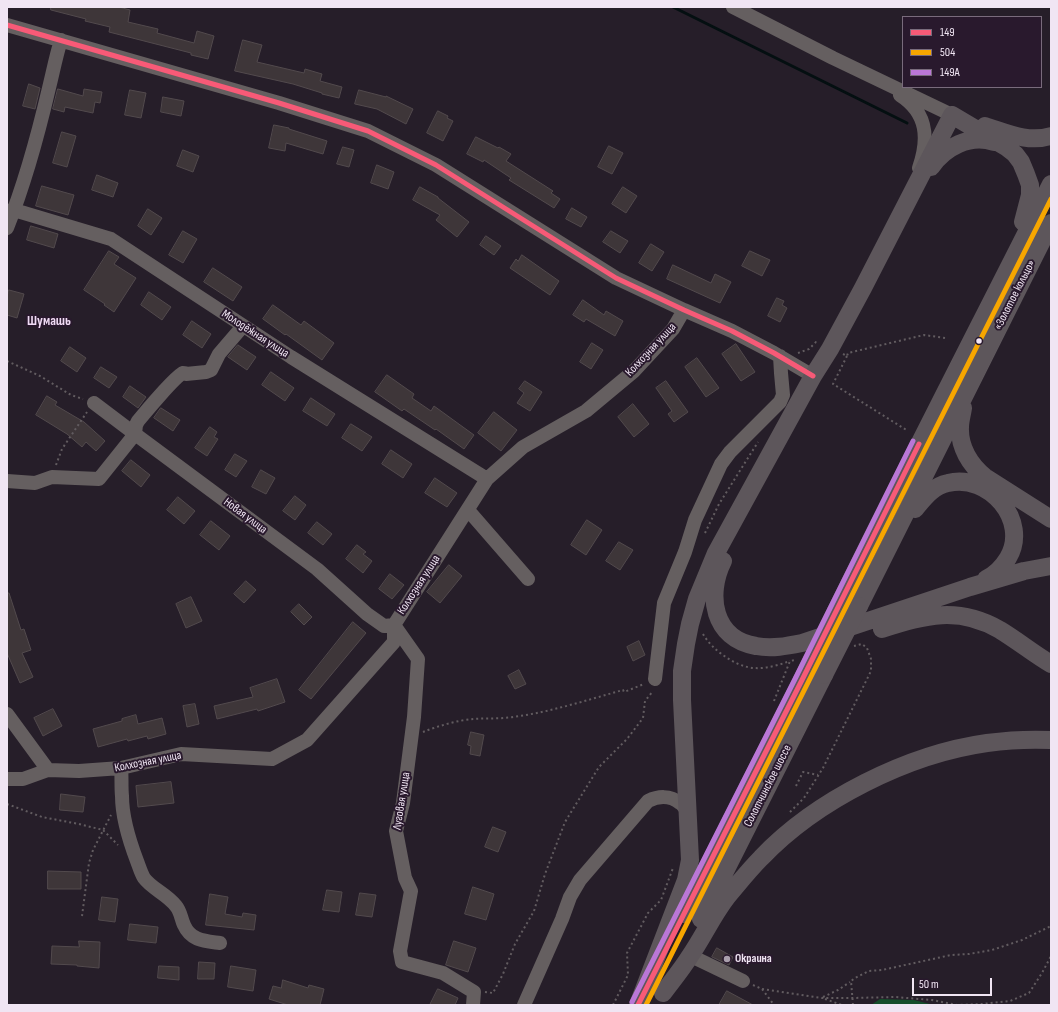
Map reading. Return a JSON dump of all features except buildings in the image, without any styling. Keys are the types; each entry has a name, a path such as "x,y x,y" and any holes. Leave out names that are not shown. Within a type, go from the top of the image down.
{"main road":[{"path":"952,115 1022,138 1033,139 1051,136"},
{"path":"952,115 1015,154 1021,162 1028,180 1030,195 1024,220 1006,274"},
{"path":"638,1005 686,880 690,860 682,700 682,671 690,624 697,599 716,553 810,381 830,349 952,115"},
{"path":"907,201 936,160 951,148 959,143 977,139 998,143"},
{"name":"«Золотое кольцо»","path":"913,437 1006,274 1051,184"},
{"name":"«Золотое кольцо»","path":"891,542 1051,222"},
{"path":"810,381 789,440 722,564 717,578 714,598 715,607 718,619 730,635 756,646 789,646 970,587 1024,571 1051,566"},
{"path":"966,390 960,434 961,443 970,461 985,477 1051,519"},
{"name":"Солотчинское шоссе","path":"638,1005 836,611 913,437"},
{"path":"891,542 923,498 938,486 947,483 966,482 981,487 995,496 1009,512 1013,522 1014,538 1011,554 999,571 991,577 970,587"},
{"name":"Солотчинское шоссе","path":"661,1000 891,542"},
{"path":"716,553 707,589 707,609 715,630 720,638 731,648 743,654 766,658 789,657 804,654 913,619 925,616 948,614 965,616 1000,630 1050,664"},
{"path":"661,1000 691,956 715,914 761,857 796,827 836,798 881,775 934,755 987,743 1016,740 1051,740"}],"street":[{"path":"733,7 833,58 952,115"},
{"path":"7,25 280,103 368,131 436,165 616,278 732,331 780,356 810,381"},
{"path":"7,228 10,211 32,150 61,40"},
{"path":"833,58 902,96 911,103 922,120 925,129 923,157 907,201"},
{"name":"Молодёжная улица","path":"10,211 110,239 291,357 487,479"},
{"name":"Колхозная улица","path":"48,770 79,771 121,768 181,754 272,759 307,740 394,642 394,625 487,479 523,447 586,411 634,370 673,329 684,310"},
{"path":"7,481 35,483 52,477 99,479 136,434 136,425 138,421 173,381 183,373 211,370 224,349 243,326"},
{"path":"655,679 664,603 685,552 695,520 721,464 730,452 780,402 783,395 780,356"},
{"name":"Новая улица","path":"94,404 317,569 367,614 384,626 394,625"},
{"path":"468,510 528,579"},
{"name":"Луговая улица","path":"394,625 418,659 403,803 396,831 405,878 411,891 400,951 402,962 443,973 473,998"},
{"path":"7,714 48,770 23,779 7,778"},
{"path":"121,768 125,824 131,846 144,878 154,888 166,895 176,906 180,911 184,926 192,937 220,943"},
{"path":"524,1005 570,898 580,880 648,802 654,798 668,798 680,803 687,810"},
{"path":"691,956 743,981"}],"path":[{"path":"913,437 833,384 848,353 924,335 945,338"},
{"path":"795,354 809,349 816,342 846,356"},
{"path":"7,361 40,376 72,395 94,404 62,449 52,477"},
{"path":"702,539 719,504 762,437"},
{"path":"411,737 437,727 472,719 513,718 554,709 623,690 624,692 628,691 655,679 655,688 645,701 642,718 627,739 598,767 565,822 545,874 534,911 515,944 503,974 492,993 473,998"},
{"path":"796,786 803,772 818,775"},
{"path":"82,916 89,863 93,850 122,796"},
{"path":"7,804 42,817 103,830 119,847"},
{"path":"613,1005 628,975 627,953 648,913 661,900 674,866"},
{"path":"822,998 869,971 882,970 951,955 970,954 992,950 1022,940 1051,926"},
{"path":"743,981 762,989 822,998 895,997 932,1000 957,1005 982,1004 1010,1000 1029,993 1051,956"},
{"path":"850,981 853,1005"},
{"path":"762,989 774,1005"},
{"path":"822,998 842,1005"}],"green space":[{"path":"880,999 914,1000 934,1005 871,1005"}],"waterway":[{"path":"673,7 907,123"}],"transit line":[{"name":"149","path":"7,25 279,103 368,131 436,165 616,278 732,331 813,376"},
{"name":"504","path":"646,1005 1051,199"},
{"name":"149A","path":"632,1002 913,441"},
{"name":"149","path":"638,1005 919,444"}],"place":[{"name":"Окраина","path":"727,959"}],"district":[{"name":"Шумашь","path":"49,321"}]}
